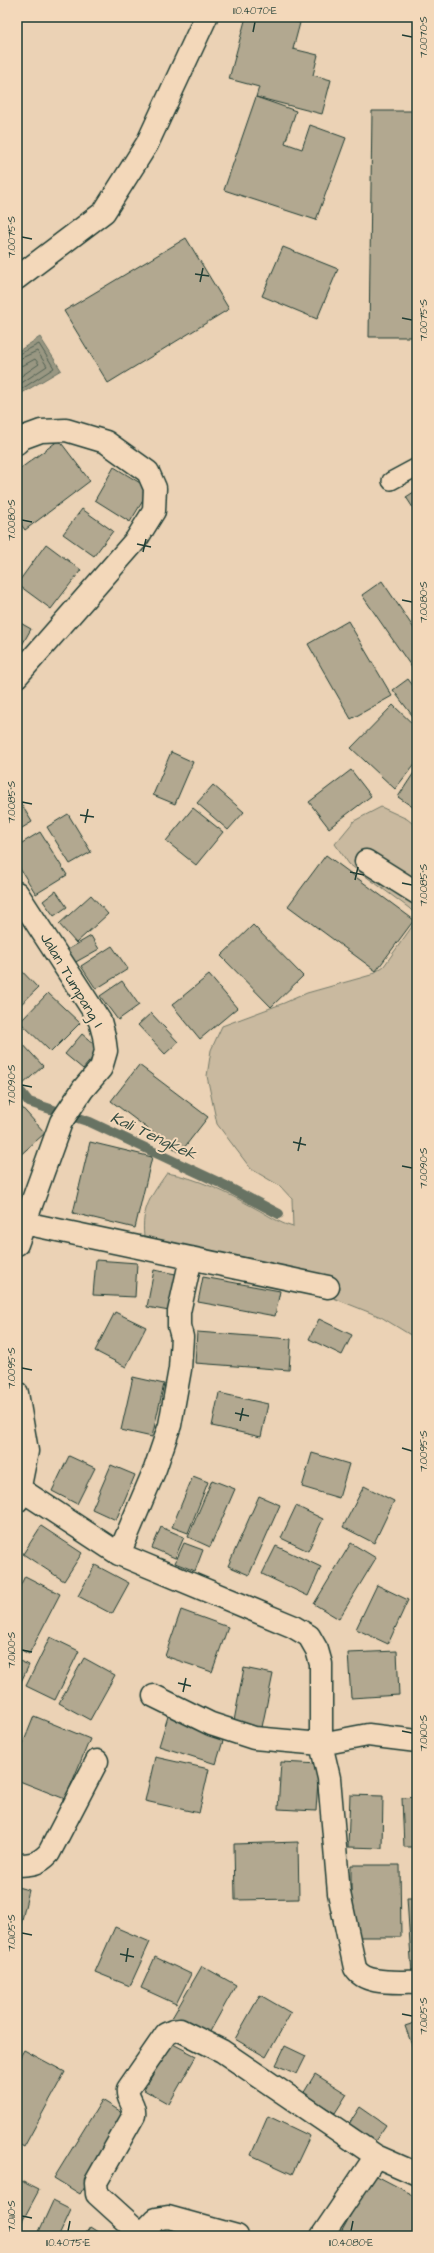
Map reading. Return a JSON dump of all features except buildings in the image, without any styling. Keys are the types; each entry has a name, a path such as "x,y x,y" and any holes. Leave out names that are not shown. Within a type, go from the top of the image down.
{"street":[{"path":"17,278 104,212 147,144 206,17"},
{"path":"17,443 22,438 41,431 60,430 106,442 148,472 155,488 154,511 136,540 17,676"},
{"path":"366,861 417,893"},
{"name":"Jalan Tumpang I","path":"17,893 100,1021 104,1036 104,1057 101,1068 83,1090 61,1122 17,1244"},
{"path":"24,1223 328,1287"},
{"path":"118,1554 155,1469 170,1425 180,1370 182,1336 179,1326 179,1312 191,1258"},
{"path":"17,1393 27,1451 19,1495 118,1554 292,1626 309,1636 317,1650 321,1664 321,1744 329,1778 339,1893 355,1968 358,1973 369,1979 417,1982"},
{"path":"154,1696 211,1724 254,1738 321,1744 368,1734 417,1741"},
{"path":"17,1865 32,1865 42,1861 49,1853 97,1761"},
{"path":"236,2236 168,2217 156,2219 141,2235 97,2194 96,2182 134,2115 134,2108 127,2094 128,2090 166,2034 172,2031 180,2030 222,2051 376,2156 417,2174"},
{"path":"322,2236 376,2156"}],"lane":[{"path":"391,482 417,467"}],"shaded area":[{"path":"381,807 407,819 417,827 417,916 409,908 349,864 335,844 354,821"},
{"path":"417,916 417,1339 381,1317 291,1281 162,1248 144,1237 143,1227 148,1203 167,1173 201,1182 244,1202 278,1221 293,1227 292,1199 280,1186 251,1169 217,1124 207,1076 211,1050 222,1026 307,993 371,975 384,966 411,928"}],"water":[{"path":"40,337 61,370 17,396 17,352"}],"waterway":[{"name":"Kali Tengkek","path":"17,1087 29,1102 90,1122 222,1184 279,1214"}]}
